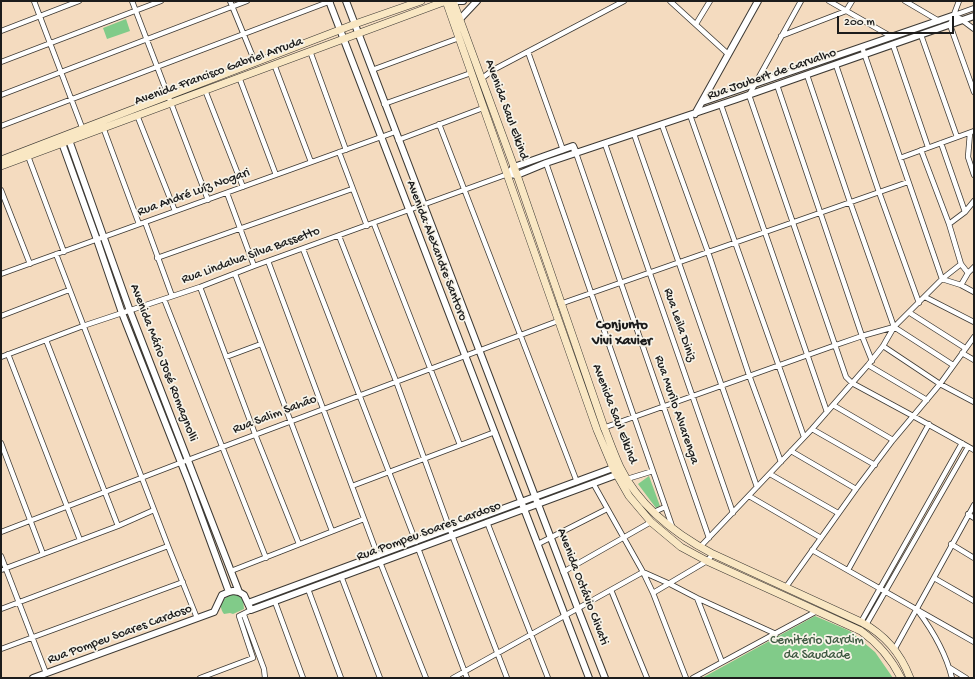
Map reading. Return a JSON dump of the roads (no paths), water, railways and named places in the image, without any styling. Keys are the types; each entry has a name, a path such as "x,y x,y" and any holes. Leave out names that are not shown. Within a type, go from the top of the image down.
{"main road":[{"name":"Avenida Francisco Gabriel Arruda","path":"1,160 102,125 169,99 255,62 421,1"},
{"name":"Avenida Francisco Gabriel Arruda","path":"102,125 138,115 169,99 205,90 446,1"},
{"name":"Avenida Saul Elkind","path":"446,1 483,108 508,174 558,321 601,428 633,494 673,530 700,547 864,624 880,635 894,650 910,678"},
{"name":"Avenida Saul Elkind","path":"453,1 517,175 561,304 614,471 633,494 651,522 681,547 861,631 876,642 890,659 901,678"},
{"path":"471,73 477,82 479,83 481,79"},
{"path":"483,108 491,105"},
{"name":"Avenida Francisco Gabriel Arruda","path":"1,166 62,143 69,137"},
{"path":"614,471 618,469 623,477 627,479"},
{"path":"817,611 823,609 830,612 836,612"},
{"path":"876,642 888,652 894,650"}],"street":[{"path":"34,1 84,131"},
{"path":"1,31 79,1"},
{"path":"132,1 208,200"},
{"path":"1,62 161,1"},
{"path":"230,1 255,62"},
{"path":"1,95 248,1"},
{"path":"1,126 330,1"},
{"name":"Avenida Alexandre Santoro","path":"330,1 380,137 524,509"},
{"name":"Avenida Alexandre Santoro","path":"346,1 478,351 538,504"},
{"path":"457,1 463,1"},
{"path":"460,19 477,1"},
{"path":"481,79 493,70 624,1"},
{"path":"670,1 728,54"},
{"path":"696,24 710,1"},
{"path":"758,1 702,102 692,114 735,242 804,437"},
{"path":"801,1 749,95 846,377 852,383 974,450"},
{"path":"829,1 892,37"},
{"path":"781,36 846,11 852,1"},
{"path":"905,1 939,21"},
{"path":"967,11 958,3 950,25 974,92"},
{"name":"Rua Joubert de Carvalho","path":"702,102 974,8"},
{"path":"952,16 962,20 974,29"},
{"name":"Rua Joubert de Carvalho","path":"517,175 546,163 721,105 974,16"},
{"path":"921,35 957,137"},
{"path":"372,70 459,38"},
{"path":"893,45 928,147"},
{"path":"862,47 942,279"},
{"path":"310,51 346,150"},
{"path":"528,52 563,150"},
{"path":"274,64 311,162"},
{"path":"836,65 879,192 919,303"},
{"path":"384,104 471,73"},
{"path":"807,75 894,327 953,365"},
{"path":"239,77 276,175"},
{"path":"777,85 862,336 872,360"},
{"path":"205,90 243,187"},
{"path":"708,90 717,97"},
{"path":"721,105 827,412"},
{"path":"398,140 483,108"},
{"path":"138,115 175,211"},
{"path":"439,124 577,482"},
{"path":"102,125 139,224"},
{"path":"662,125 708,252 749,375 781,462"},
{"name":"Rua André Luíz Nogari","path":"1,274 395,132"},
{"path":"900,158 972,132 968,157 974,175"},
{"path":"634,134 757,487"},
{"name":"Avenida Mário José Romagnolli","path":"69,137 130,310 239,592 244,595 251,610"},
{"name":"Avenida Mário José Romagnolli","path":"62,143 122,313 229,592"},
{"path":"941,143 965,212"},
{"name":"Rua Leila Diniz","path":"605,144 734,513"},
{"path":"508,174 514,167 573,146 576,153"},
{"path":"921,150 949,224 961,264 968,273"},
{"path":"339,152 367,226"},
{"name":"Rua Murilo Alvarenga","path":"576,153 709,538"},
{"path":"552,154 564,157"},
{"path":"28,156 64,252"},
{"path":"546,163 673,530"},
{"path":"508,174 517,175"},
{"name":"Rua Lindalva Silva Bassetto","path":"1,357 83,326 200,287 508,174"},
{"path":"553,306 908,182"},
{"path":"158,258 352,189"},
{"path":"1,190 30,264"},
{"path":"227,193 254,266"},
{"path":"949,224 965,212 974,201"},
{"path":"145,222 172,296"},
{"path":"374,224 460,445"},
{"path":"338,236 396,382 452,535 507,678"},
{"path":"303,249 416,542"},
{"path":"56,254 197,618"},
{"path":"268,261 379,559 426,678"},
{"path":"700,547 734,513 827,412 872,360 883,346 894,327 925,298 942,279 961,264"},
{"path":"961,286 968,273 974,267"},
{"path":"235,274 332,531"},
{"path":"942,279 974,292"},
{"path":"200,287 255,434 299,544"},
{"path":"1,316 69,290"},
{"path":"925,298 974,322"},
{"path":"164,299 266,558"},
{"path":"910,313 965,348"},
{"name":"Rua Salim Sahão","path":"1,532 255,434 558,321"},
{"path":"601,428 862,336 894,327"},
{"path":"786,587 874,465 940,384 974,337"},
{"path":"46,340 118,526"},
{"path":"226,356 261,344"},
{"path":"883,346 940,384 974,402"},
{"path":"962,353 974,360"},
{"path":"8,354 80,540"},
{"path":"868,365 927,400"},
{"path":"833,405 894,440"},
{"path":"848,570 929,424"},
{"path":"812,429 874,465"},
{"path":"352,486 494,432"},
{"path":"1,443 43,554"},
{"path":"864,624 962,444"},
{"path":"882,589 968,447"},
{"path":"791,451 856,489"},
{"name":"Rua Pompeu Soares Cardoso","path":"251,610 341,576 416,542 521,502 577,482 614,471"},
{"name":"Rua Pompeu Soares Cardoso","path":"248,603 379,559 418,548 593,483 614,471"},
{"path":"627,479 653,471"},
{"path":"770,474 838,513"},
{"path":"593,483 643,572 653,593 686,678"},
{"path":"749,496 821,538"},
{"name":"Avenida Octávio Clivati","path":"538,504 605,678"},
{"path":"894,650 951,544 974,505"},
{"path":"654,512 665,507"},
{"name":"Avenida Octávio Clivati","path":"524,509 589,678"},
{"path":"538,544 607,509"},
{"path":"3,569 118,526 154,510"},
{"path":"968,514 974,518"},
{"path":"231,572 364,519"},
{"path":"487,522 548,678"},
{"path":"564,572 651,522"},
{"path":"951,544 974,558"},
{"path":"1,609 168,546"},
{"path":"418,548 467,678"},
{"path":"812,550 974,642"},
{"path":"653,593 707,560 713,554"},
{"path":"1,556 3,569 19,602 46,673"},
{"path":"643,572 776,634"},
{"path":"453,678 643,572"},
{"path":"341,576 380,678"},
{"path":"934,578 974,601"},
{"path":"1,649 183,582"},
{"path":"308,589 341,678"},
{"path":"611,590 647,678"},
{"path":"229,592 239,592"},
{"name":"Rua Pompeu Soares Cardoso","path":"33,678 214,612 220,598 229,592"},
{"path":"697,598 722,662"},
{"path":"275,602 303,678"},
{"path":"917,609 931,629 950,668 952,678"},
{"path":"242,615 251,610"},
{"path":"693,678 817,611"},
{"path":"200,678 253,658 242,615"},
{"path":"242,615 264,669 265,678"},
{"path":"931,629 938,621"},
{"path":"950,668 966,678"}],"district":[{"name":"Conjunto Vivi Xavier","path":"622,334"}],"park label":[{"name":"Cemitério Jardim da Saudade","path":"817,648"}]}
